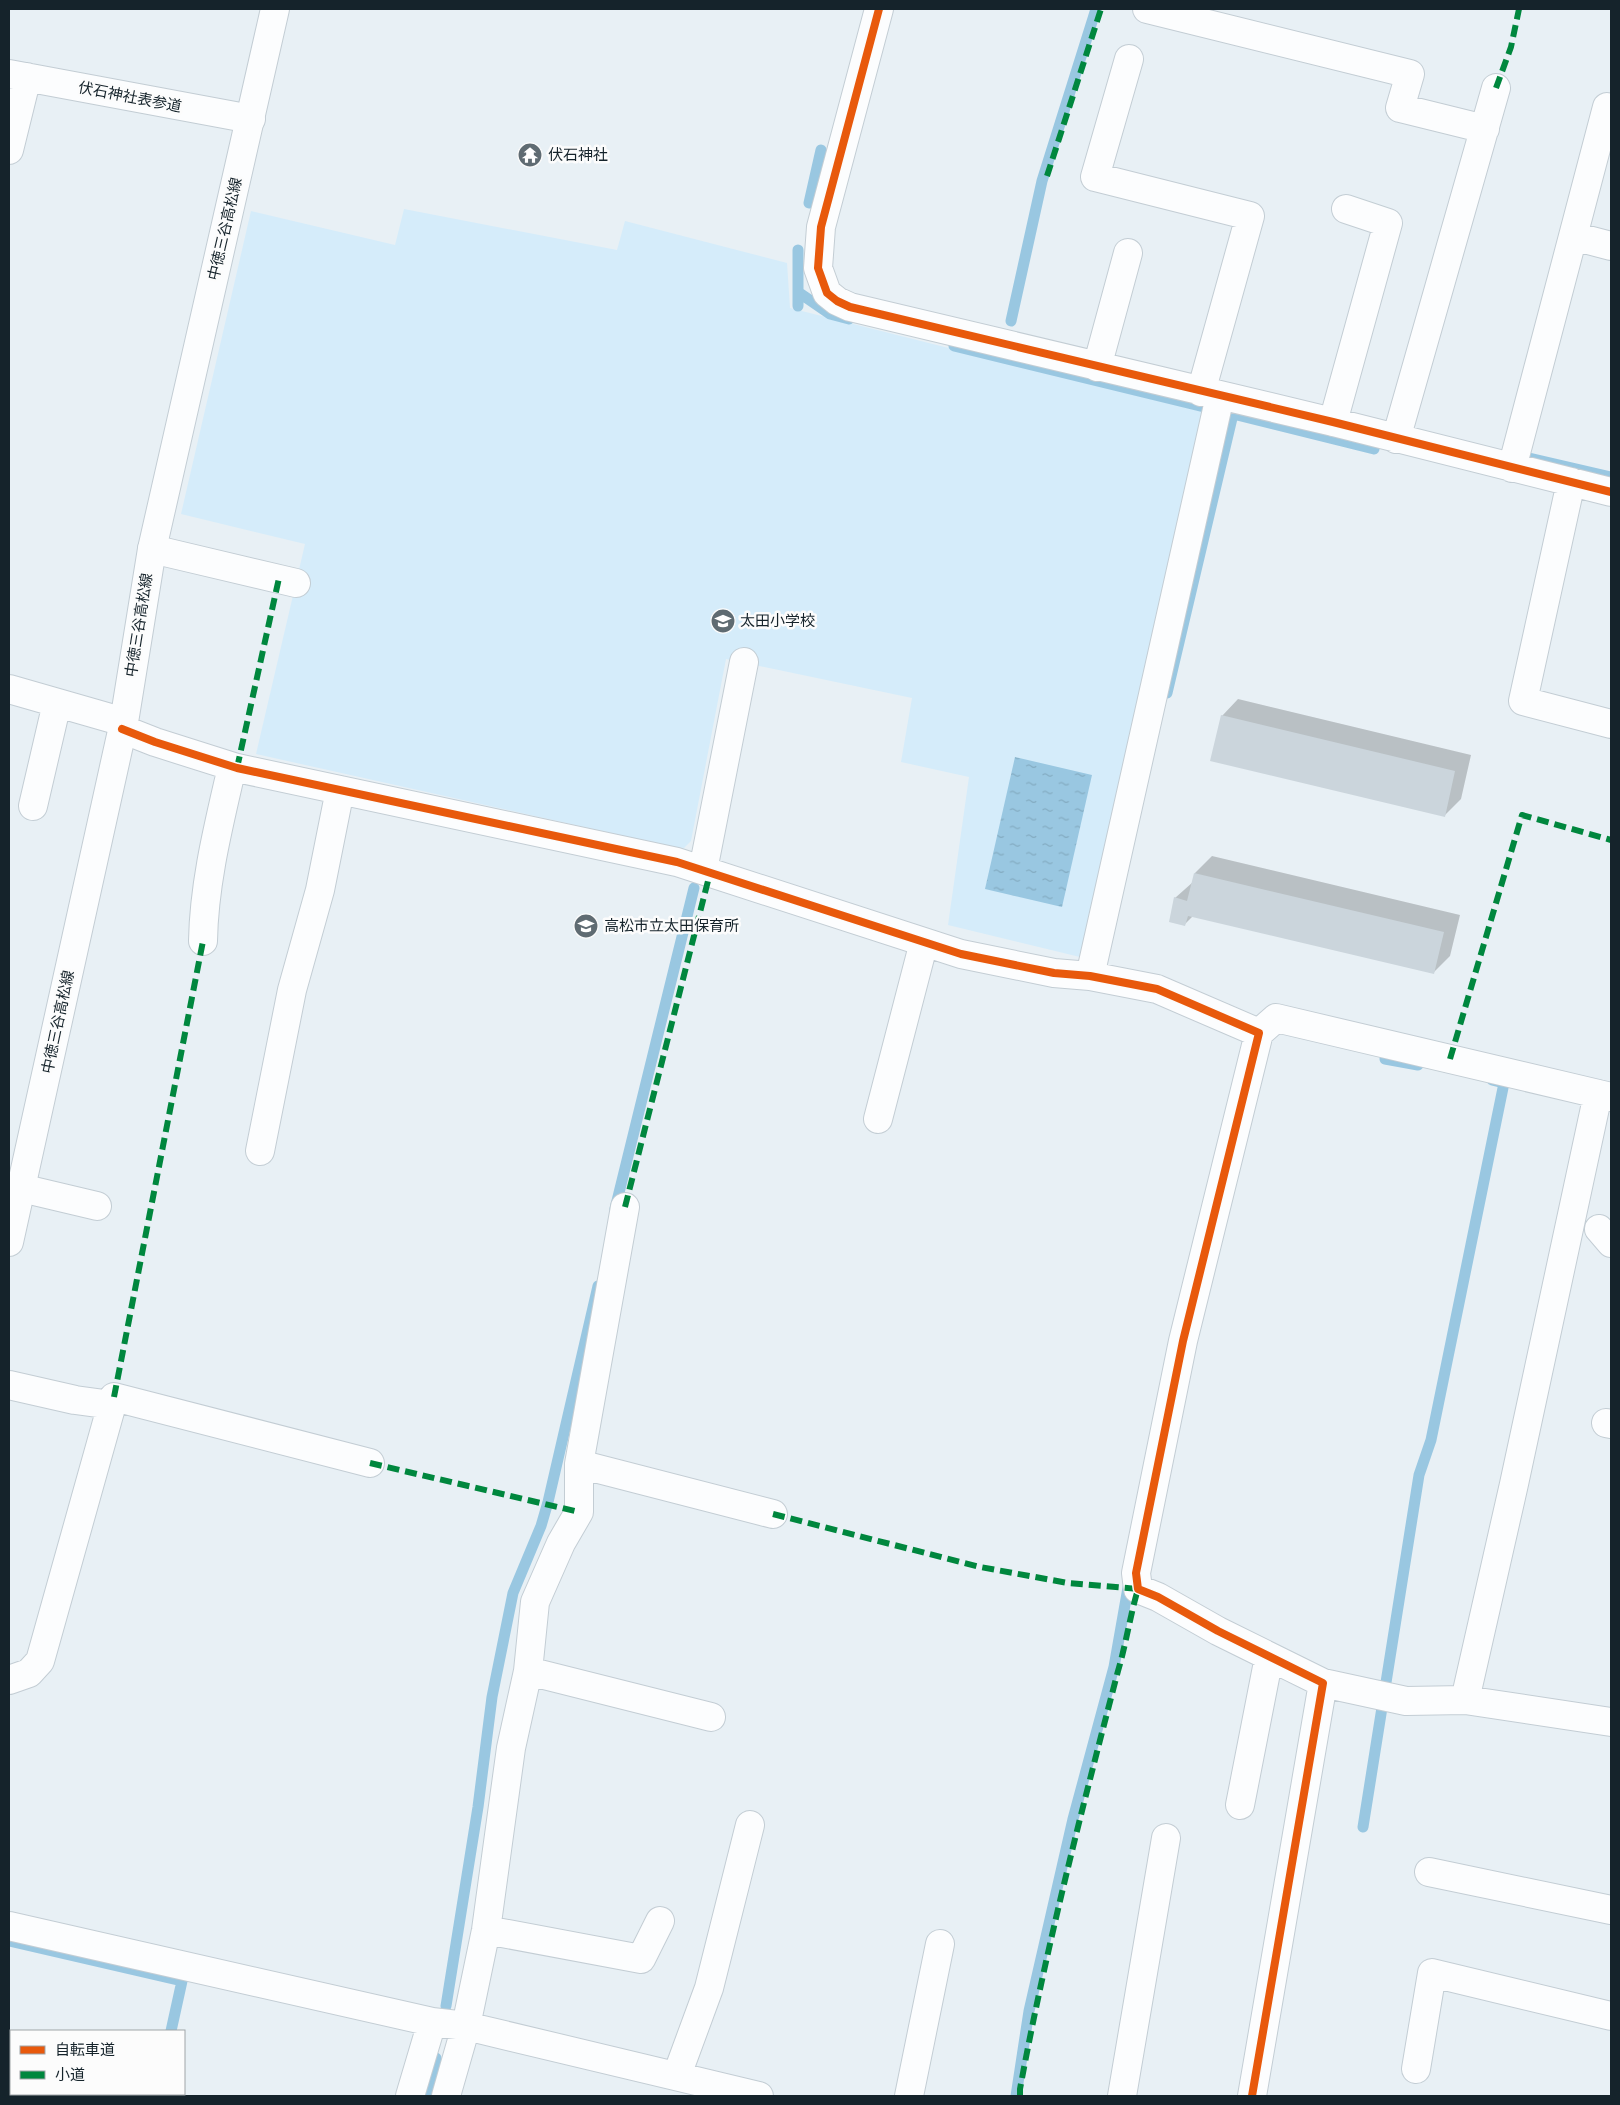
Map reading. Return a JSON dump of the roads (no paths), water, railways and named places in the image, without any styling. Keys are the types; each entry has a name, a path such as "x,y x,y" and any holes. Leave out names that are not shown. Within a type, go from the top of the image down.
{"street":[{"name":"中徳三谷高松線","path":"9,1242 123,726 152,549 275,9"},
{"path":"879,9 821,228 818,268 825,304 836,301 850,307 1333,422 1611,492"},
{"path":"1147,9 1410,74 1400,108 1485,129"},
{"path":"1090,976 1210,394 1250,216 1095,177 1129,59"},
{"name":"伏石神社表参道","path":"18,76 251,119"},
{"path":"9,150 18,76"},
{"path":"1396,439 1496,88"},
{"path":"1512,468 1607,107"},
{"path":"1333,422 1388,224 1346,209"},
{"path":"1573,236 1611,246"},
{"path":"1097,367 1128,253"},
{"path":"1572,482 1522,701 1611,724"},
{"path":"152,549 296,583"},
{"path":"703,870 744,662"},
{"path":"9,689 57,703 123,726 155,742 232,767 677,862 961,954 1054,973 1090,976 1157,989 1259,1033"},
{"path":"33,806 57,703"},
{"path":"203,940 204,912 210,868 232,767"},
{"path":"260,1151 292,990 320,890 340,790"},
{"path":"878,1119 924,942"},
{"path":"1465,1700 1605,1095 1276,1018 1259,1033 1183,1341 1136,1574 1138,1589 1158,1597 1218,1631 1323,1683 1406,1702 1465,1700 1611,1722"},
{"path":"21,1188 97,1206"},
{"path":"446,2096 466,2026 486,1930 511,1748 528,1670 535,1602 561,1543 579,1512 579,1464 625,1206"},
{"path":"9,1386 75,1400 112,1405"},
{"path":"9,1680 29,1673 40,1661 114,1397 370,1463"},
{"path":"579,1464 773,1514"},
{"path":"1240,1805 1269,1657"},
{"path":"528,1670 711,1718"},
{"path":"1252,2096 1323,1683"},
{"path":"677,2075 709,1988 750,1826"},
{"path":"1122,2096 1166,1838"},
{"path":"1429,1872 1611,1910"},
{"path":"486,1930 641,1959 660,1921"},
{"path":"9,1926 432,2022 466,2026 759,2096"},
{"path":"909,2096 940,1944"},
{"path":"1416,2069 1432,1973 1611,2016"},
{"path":"410,2096 432,2022"}],"water":[{"path":"1015,757 1092,775 1062,907 985,889"}],"waterway":[{"path":"1011,321 1042,181 1096,9"},
{"path":"809,203 821,150"},
{"path":"798,250 798,306"},
{"path":"798,292 830,314 849,319"},
{"path":"954,346 1233,414 1167,693"},
{"path":"1233,414 1374,449"},
{"path":"1529,458 1611,477"},
{"path":"615,1209 694,888"},
{"path":"1385,1059 1418,1065"},
{"path":"1363,1827 1419,1475 1431,1440 1504,1083 1492,1080"},
{"path":"446,2006 478,1807 492,1697 513,1593 541,1526 548,1502 598,1286"},
{"path":"1016,2096 1029,2011 1073,1819 1114,1667 1129,1582"},
{"path":"9,1941 182,1981 171,2030"},
{"path":"431,2096 436,2058"}],"place":[{"name":"伏石神社","path":"530,155"},
{"name":"太田小学校","path":"723,621"},
{"name":"高松市立太田保育所","path":"586,926"}]}
